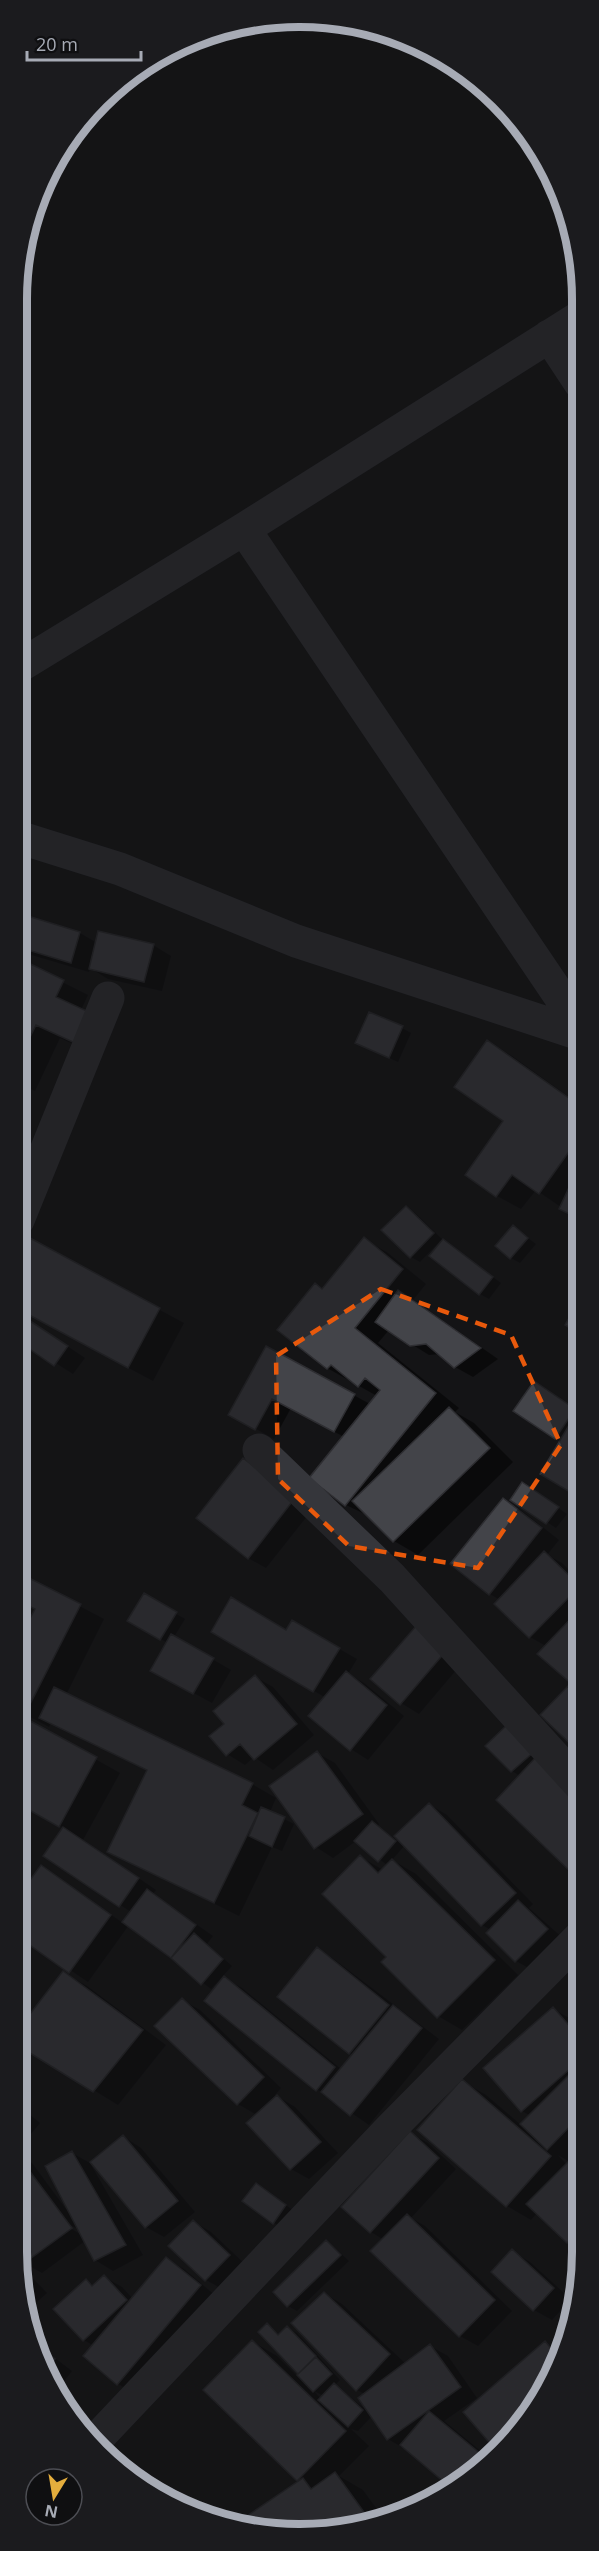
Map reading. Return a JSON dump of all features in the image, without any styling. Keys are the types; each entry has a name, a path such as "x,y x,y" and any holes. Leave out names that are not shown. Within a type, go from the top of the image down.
{"street":[{"path":"27,662 244,529 572,322"},
{"path":"549,336 572,371"},
{"path":"244,529 572,1014"},
{"path":"27,840 120,869 296,941 572,1031"},
{"path":"27,1198 108,998"},
{"path":"259,1450 392,1578 572,1776"},
{"path":"100,2436 382,2138 572,1945"}],"highlighted area":[{"path":"381,1289 511,1335 561,1445 478,1568 349,1546 278,1479 276,1356"}],"building":[{"path":"27,916 80,932 71,963 27,950"},
{"path":"98,931 154,944 144,982 89,969"},
{"path":"27,962 64,980 56,997 89,1012 75,1043 36,1025 27,1044"},
{"path":"369,1012 403,1026 389,1058 355,1043"},
{"path":"487,1040 572,1100 572,1147 539,1194 512,1175 496,1197 465,1175 503,1121 454,1087"},
{"path":"572,1181 572,1215 559,1209"},
{"path":"406,1206 434,1233 410,1258 381,1230"},
{"path":"513,1225 528,1238 510,1259 495,1246"},
{"path":"364,1237 403,1269 355,1328 436,1393 345,1506 309,1478 380,1390 365,1378 358,1387 331,1365 327,1369 277,1330 315,1283 322,1289"},
{"path":"30,1238 160,1308 128,1368 27,1314 27,1244"},
{"path":"443,1239 493,1277 479,1295 429,1256"},
{"path":"398,1290 481,1348 454,1368 426,1344 410,1346 375,1322"},
{"path":"572,1313 572,1329 565,1325"},
{"path":"27,1319 68,1346 54,1366 27,1347"},
{"path":"266,1346 355,1394 334,1432 272,1399 255,1430 228,1415"},
{"path":"534,1381 572,1407 572,1414 555,1439 513,1411"},
{"path":"449,1407 490,1448 393,1542 352,1501"},
{"path":"572,1420 572,1493 540,1474"},
{"path":"243,1458 295,1498 248,1559 196,1518"},
{"path":"522,1482 559,1507 546,1524 510,1500"},
{"path":"503,1498 542,1528 489,1595 450,1564"},
{"path":"544,1551 572,1578 572,1594 529,1638 494,1604"},
{"path":"27,1577 81,1604 27,1710 27,1624 35,1609 27,1605"},
{"path":"144,1593 177,1612 160,1640 127,1621"},
{"path":"231,1597 286,1630 292,1620 340,1648 313,1692 211,1632"},
{"path":"572,1617 572,1684 537,1654"},
{"path":"417,1625 446,1651 400,1705 370,1679"},
{"path":"171,1634 214,1658 193,1694 150,1671"},
{"path":"346,1671 387,1705 350,1751 308,1716"},
{"path":"255,1675 297,1724 254,1760 240,1744 226,1756 209,1736 224,1724 213,1711"},
{"path":"568,1686 572,1690 572,1745 540,1715"},
{"path":"54,1687 253,1783 242,1805 258,1813 214,1903 107,1852 147,1770 39,1718"},
{"path":"27,1719 97,1757 59,1827 27,1809"},
{"path":"508,1724 535,1751 511,1772 485,1746"},
{"path":"317,1751 363,1814 314,1849 269,1786"},
{"path":"536,1757 572,1791 572,1873 496,1800"},
{"path":"429,1803 516,1893 481,1926 394,1836"},
{"path":"261,1807 285,1817 272,1847 249,1836"},
{"path":"372,1821 396,1841 378,1862 354,1841"},
{"path":"63,1827 139,1878 119,1907 43,1856"},
{"path":"360,1855 378,1873 392,1859 495,1960 437,2018 381,1962 386,1957 322,1894"},
{"path":"41,1865 111,1915 69,1973 27,1943 27,1884"},
{"path":"147,1889 196,1925 171,1958 122,1922"},
{"path":"518,1900 548,1929 515,1962 486,1933"},
{"path":"194,1933 223,1959 201,1985 171,1958"},
{"path":"317,1947 389,2005 349,2054 277,1997"},
{"path":"63,1971 143,2030 93,2092 27,2051 27,2018"},
{"path":"224,1976 335,2067 316,2091 204,2001"},
{"path":"182,1998 264,2077 237,2105 154,2026"},
{"path":"393,2005 422,2028 350,2116 321,2092"},
{"path":"553,2007 572,2029 572,2067 521,2112 483,2068"},
{"path":"572,2072 572,2124 547,2150 520,2124"},
{"path":"462,2079 551,2156 506,2207 417,2130"},
{"path":"277,2095 321,2142 290,2170 246,2123"},
{"path":"410,2131 439,2158 370,2233 341,2207"},
{"path":"123,2135 178,2201 145,2228 90,2162"},
{"path":"72,2151 126,2245 94,2261 45,2166"},
{"path":"572,2158 572,2238 567,2243 526,2204"},
{"path":"27,2167 72,2228 28,2261"},
{"path":"256,2183 286,2205 273,2224 242,2201"},
{"path":"407,2214 495,2300 459,2337 370,2251"},
{"path":"193,2220 230,2255 205,2281 168,2246"},
{"path":"326,2240 341,2255 287,2307 273,2292"},
{"path":"512,2249 554,2288 533,2311 491,2272"},
{"path":"166,2257 201,2285 117,2385 83,2356"},
{"path":"104,2275 127,2300 83,2341 53,2309 86,2279 92,2286"},
{"path":"324,2292 390,2354 356,2391 291,2323"},
{"path":"267,2323 278,2335 287,2326 316,2356 298,2374 258,2332"},
{"path":"252,2340 346,2431 297,2481 203,2390"},
{"path":"545,2341 553,2351 526,2403 491,2445 463,2412"},
{"path":"430,2344 461,2387 387,2440 358,2398"},
{"path":"47,2353 55,2359 52,2364"},
{"path":"316,2357 332,2374 313,2392 297,2375"},
{"path":"334,2383 363,2410 348,2427 318,2400"},
{"path":"429,2411 481,2454 444,2482 400,2445"},
{"path":"335,2472 367,2516 335,2522 300,2524 243,2518 303,2478 311,2489"}]}
